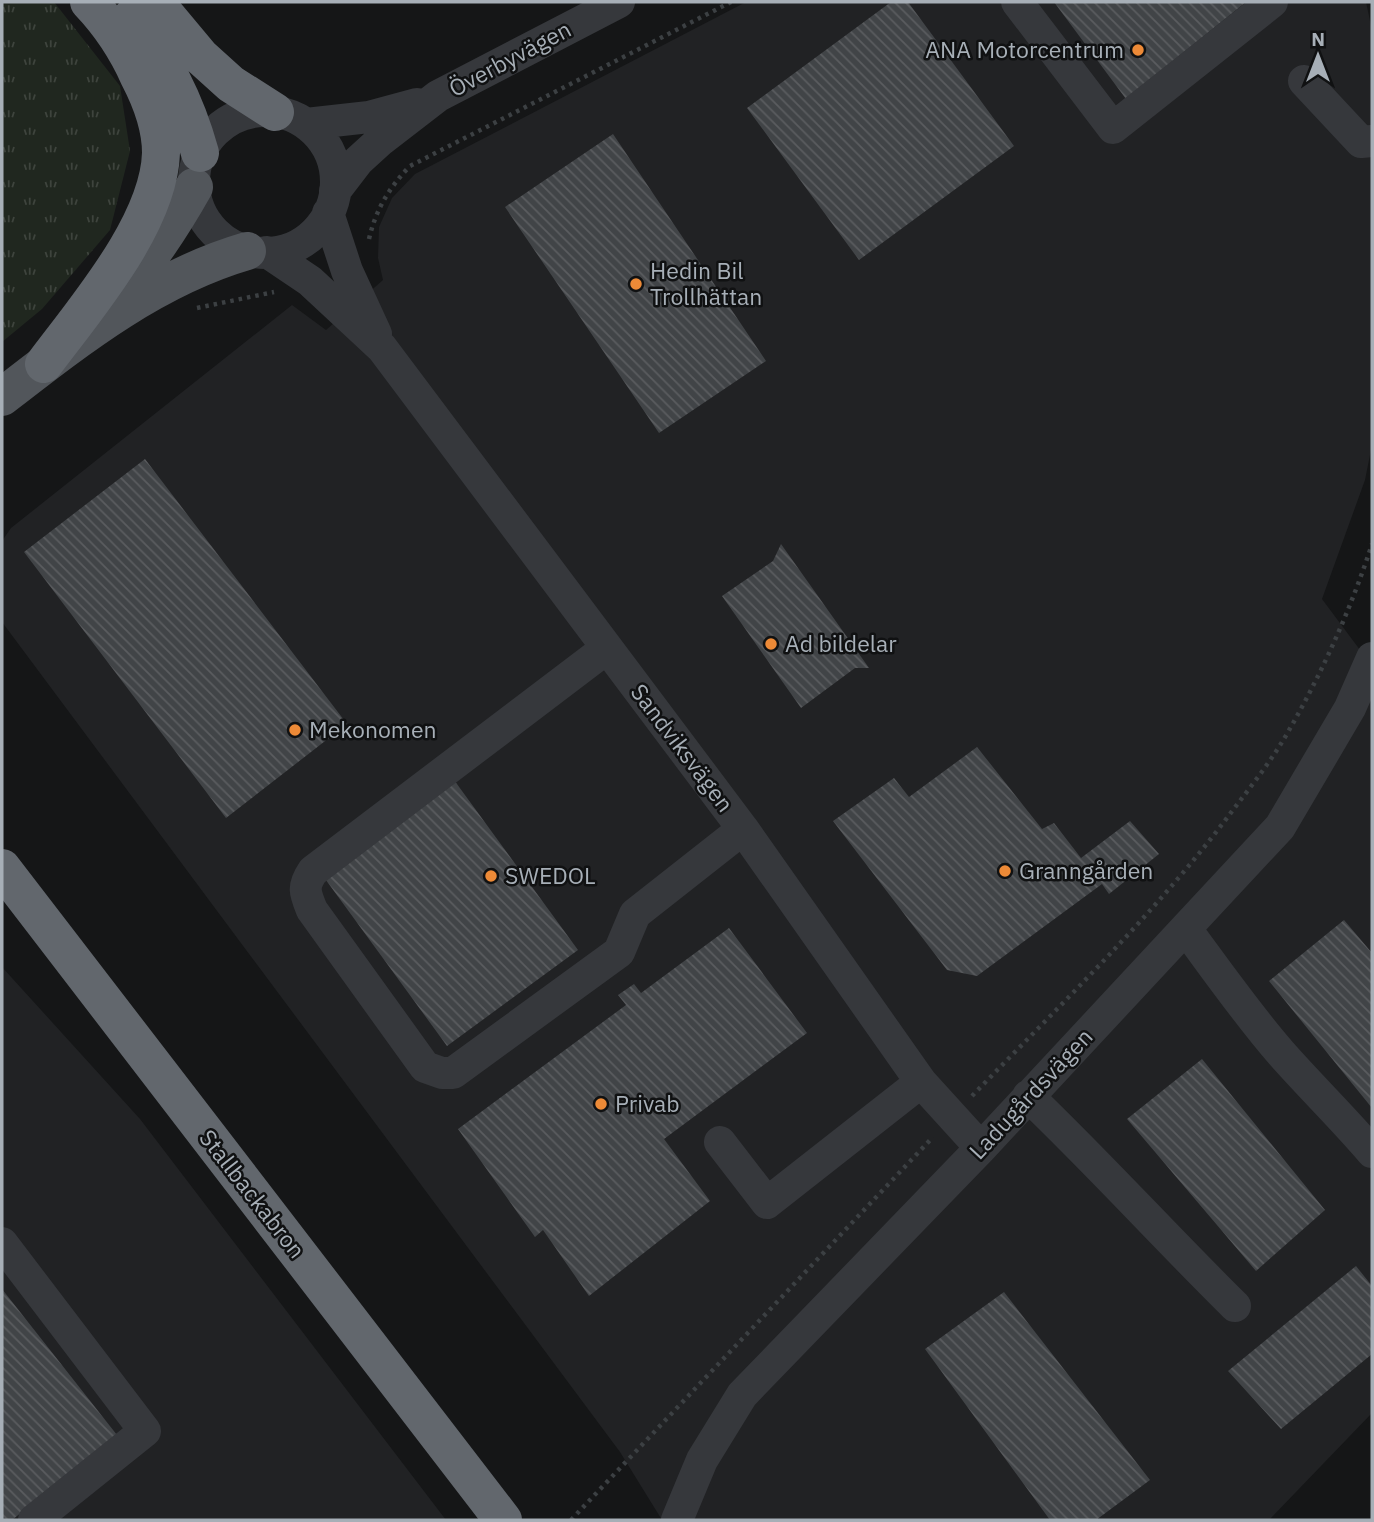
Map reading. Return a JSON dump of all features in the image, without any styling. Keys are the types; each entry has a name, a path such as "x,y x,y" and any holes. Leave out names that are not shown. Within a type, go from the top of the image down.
{"highway":[{"path":"44,365 123,253 146,213 158,183 161,151 150,98 132,61 99,12 89,2"},
{"path":"114,2 149,40 187,109 197,170"},
{"path":"155,2 200,56 231,83 291,118"},
{"name":"Stallbackabron","path":"2,869 502,1520"}],"main road":[{"path":"92,327 142,270 166,234 197,170"},
{"path":"2,397 92,327 188,272 215,260 257,252"}],"street":[{"name":"Överbyvägen","path":"332,202 358,161 381,139 438,96 619,2"},
{"path":"1017,2 1113,128 1272,2"},
{"path":"1304,81 1361,142 1372,141"},
{"name":"Överbyvägen","path":"291,118 369,117 438,96"},
{"path":"262,111 291,118 324,142 330,154 335,178 332,202 316,231 289,249 257,252 227,242 210,227 199,208 197,170 215,131 237,117 262,111"},
{"name":"Sandviksvägen","path":"332,202 347,271 382,348"},
{"name":"Sandviksvägen","path":"257,252 310,281 382,348 743,830 920,1082 981,1148"},
{"path":"607,648 313,871 305,882 312,910 425,1067 442,1073 453,1073 619,952 635,914 743,830"},
{"name":"Ladugårdsvägen","path":"677,1520 702,1460 742,1395 981,1148 1280,827 1350,708 1372,658"},
{"path":"1186,929 1282,1054 1372,1152"},
{"path":"720,1142 767,1203 920,1082"},
{"path":"1028,1096 1084,1149 1130,1200 1235,1306"},
{"path":"2,1243 145,1431 34,1520"}],"path":[{"path":"571,1520 952,1116 1138,924 1197,858 1287,734 1325,662 1361,580 1372,544"}],"shaded area":[{"path":"746,2 1366,2 1372,30 1372,445 1365,480 1322,599 1372,666 1372,1413 1269,1520 662,1520 620,1452 2,622 2,541 11,528 292,305 326,330 383,280 378,258 379,227 392,198 415,174"},
{"path":"2,967 140,1119 446,1520 2,1520"}],"green space":[{"path":"2,2 54,2 120,86 130,151 110,230 42,309 2,342"}],"building":[{"path":"891,2 908,2 1014,146 859,260 747,108"},
{"name":"ANA Motorcentrum","path":"1054,2 1246,2 1126,99"},
{"name":"Hedin Bil Trollhättan","path":"613,134 766,361 659,433 505,207"},
{"path":"145,459 347,724 226,818 24,552"},
{"path":"781,544 869,668 855,668 801,708 722,596 773,561"},
{"name":"Granngården","path":"977,747 1042,829 1054,823 1081,858 1130,821 1159,854 1109,894 1102,884 977,976 947,970 833,821 894,778 909,797"},
{"path":"454,780 578,950 447,1046 323,876"},
{"path":"1344,920 1372,953 1372,1108 1269,981"},
{"name":"Privab","path":"729,928 807,1033 664,1139 710,1201 589,1296 543,1230 535,1237 458,1129 626,1005 618,995 634,984 641,993"},
{"path":"1202,1059 1325,1210 1256,1271 1127,1119"},
{"path":"1356,1266 1372,1286 1372,1354 1281,1429 1228,1371"},
{"path":"2,1289 117,1435 12,1520 2,1520"},
{"path":"1004,1292 1150,1480 1096,1520 1050,1520 925,1349"}],"place":[{"name":"ANA Motorcentrum","path":"1138,50"},
{"name":"Hedin Bil Trollhättan","path":"636,284"},
{"name":"Ad bildelar","path":"771,644"},
{"name":"Mekonomen","path":"295,730"},
{"name":"Granngården","path":"1005,871"},
{"name":"SWEDOL","path":"491,876"},
{"name":"Privab","path":"601,1104"}]}
